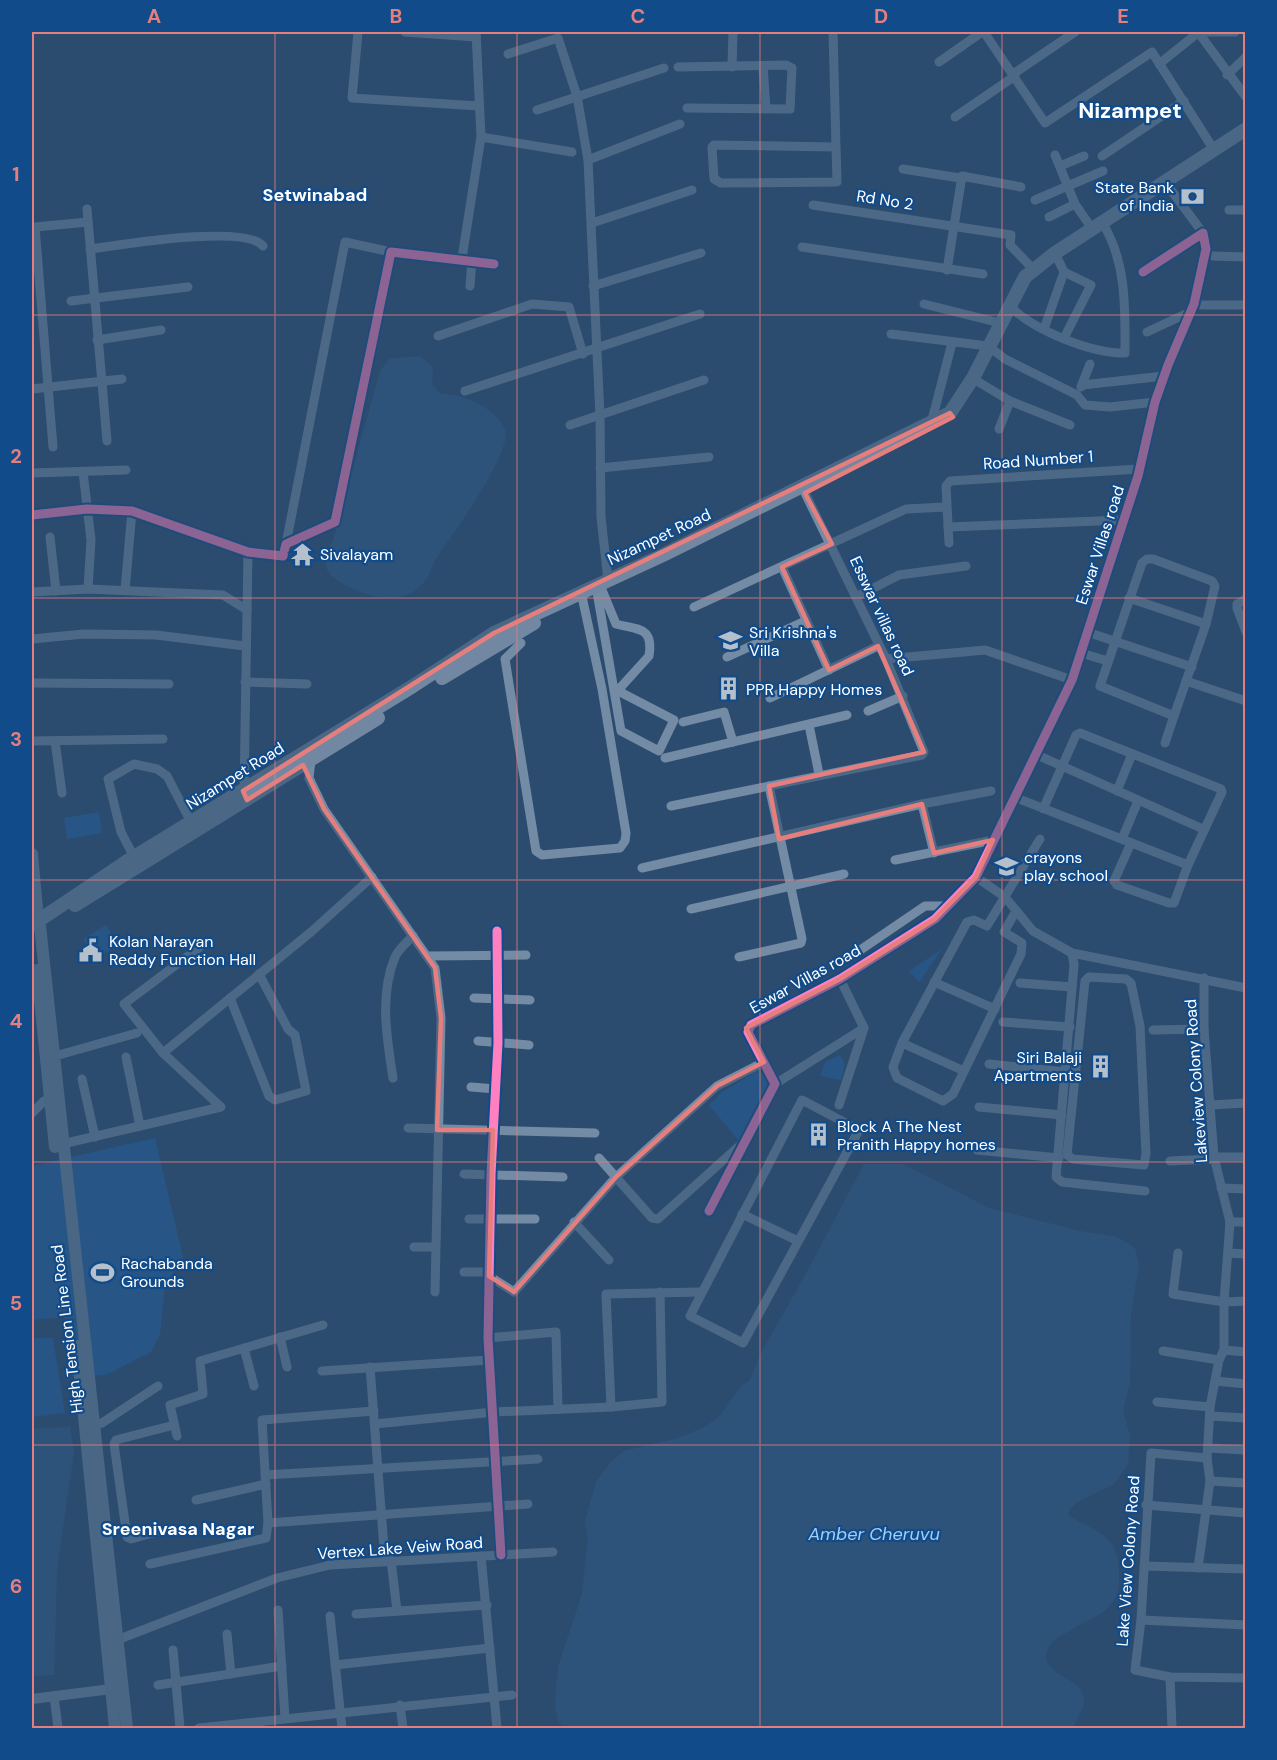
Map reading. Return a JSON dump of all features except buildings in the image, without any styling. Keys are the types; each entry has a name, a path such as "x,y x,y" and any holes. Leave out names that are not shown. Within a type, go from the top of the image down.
{"main road":[{"name":"Nizampet Road","path":"602,587 952,415 1025,285 1101,228 1245,129"},
{"name":"Nizampet Road","path":"1166,184 1245,136"},
{"name":"Nizampet Road","path":"34,922 125,876 494,633 602,587 805,493 952,415 967,401 1017,288 1033,269 1059,261"},
{"name":"Nizampet Road","path":"34,922 134,857 311,760 503,640 581,595"},
{"name":"High Tension Line Road","path":"32,854 34,922 47,1020 90,1426 102,1497 127,1728"},
{"name":"High Tension Line Road","path":"47,1020 55,1056 90,1426 115,1728"}],"street":[{"path":"358,32 352,98 479,106"},
{"path":"405,32 476,34 481,137 467,259 470,286"},
{"path":"732,67 733,32"},
{"path":"832,32 836,147 837,182 721,183 714,179 712,147 714,144 836,147"},
{"path":"939,62 983,32 1045,123 1152,52 1214,150"},
{"path":"955,117 1075,32"},
{"path":"1159,64 1199,32 1235,32"},
{"path":"1199,32 1227,75 1245,97"},
{"path":"508,54 558,38 577,96 588,160 592,223 592,286 600,416 602,587 622,733 661,750 674,723 673,719 616,689"},
{"path":"1227,75 1245,57"},
{"path":"678,67 786,65 792,68 791,107 687,108"},
{"path":"763,66 766,109"},
{"path":"537,110 664,68"},
{"path":"1102,156 1184,101"},
{"path":"588,160 680,124"},
{"path":"481,137 572,152"},
{"path":"1013,309 1025,321 1064,338 1107,354 1125,353 1124,288 1101,228 1075,204 1055,155"},
{"path":"1059,166 1083,156"},
{"path":"903,169 1022,186"},
{"path":"1035,200 1103,171"},
{"path":"947,270 960,178"},
{"path":"1166,184 1203,233 1209,253 1245,257"},
{"path":"592,223 692,190"},
{"path":"1048,217 1075,204"},
{"name":"Rd No 2","path":"813,205 1011,235 1010,245 1033,269"},
{"path":"87,209 100,382 107,441"},
{"path":"1229,210 1245,210"},
{"path":"53,447 35,227 88,222"},
{"path":"1143,272 1203,233"},
{"path":"90,249 202,237 252,238 263,246"},
{"path":"32,515 87,509 132,511 248,552 283,556 345,242 391,252 467,259 494,264"},
{"path":"802,247 984,274"},
{"path":"285,544 335,522 391,252"},
{"path":"592,286 701,253"},
{"name":"Eswar Villas road","path":"775,1084 748,1032 751,1025 840,979 935,919 975,877 1072,680 1124,520 1155,402 1192,310 1209,253"},
{"path":"1044,329 1059,261 1091,285 1064,338"},
{"path":"71,301 188,287"},
{"path":"438,336 532,304 569,307 583,354"},
{"path":"924,304 1000,323"},
{"path":"1201,305 1245,305"},
{"path":"1147,332 1192,310"},
{"path":"465,391 597,350 700,314"},
{"path":"97,340 160,330"},
{"path":"891,334 990,348 1005,359 1077,395 1085,405 1093,407 1155,402"},
{"path":"931,424 952,343"},
{"path":"1077,395 1090,364"},
{"path":"1082,385 1164,376"},
{"path":"32,389 122,380"},
{"path":"570,425 704,380"},
{"path":"977,381 1010,401 1070,425"},
{"path":"999,429 1010,401"},
{"path":"600,468 709,458"},
{"name":"Road Number 1","path":"946,507 947,483 1136,469"},
{"path":"32,473 126,470"},
{"path":"83,471 91,540 88,589"},
{"name":"Esswar villas road","path":"805,493 832,544 886,659 924,752 922,755 819,774"},
{"path":"694,607 906,509 946,507 950,543"},
{"path":"125,590 132,511"},
{"path":"948,527 1124,520"},
{"path":"50,537 56,591"},
{"path":"245,795 245,646 248,552"},
{"path":"1165,743 1192,667 1216,589 1212,581 1153,559 1142,563 1099,682 1102,689 1174,716"},
{"path":"856,597 900,574 966,566"},
{"path":"782,567 829,670"},
{"path":"602,587 615,624 644,630 647,634 649,656 616,689"},
{"path":"32,592 88,589 223,595 247,610"},
{"path":"521,643 505,659 534,846 542,855 620,848 625,841 626,833 602,689 581,595"},
{"path":"1130,598 1206,624"},
{"path":"1245,599 1238,604 1237,608 1245,632"},
{"path":"728,657 805,621"},
{"path":"1087,632 1192,667"},
{"path":"32,639 84,634 156,635 245,646"},
{"path":"770,698 878,645"},
{"path":"886,659 985,650 1072,680"},
{"path":"1081,653 1108,661"},
{"path":"1186,681 1245,701"},
{"path":"245,682 307,684"},
{"path":"32,683 169,684"},
{"path":"868,711 903,696"},
{"path":"683,722 724,712 733,742"},
{"path":"664,758 847,715"},
{"path":"671,806 819,774 809,724"},
{"path":"1043,809 1076,735 1080,733 1221,789 1174,903 1168,903 1117,885 1114,881 1138,801"},
{"path":"32,741 164,739"},
{"path":"56,741 62,793"},
{"path":"1035,754 1203,829"},
{"path":"1117,791 1132,754"},
{"path":"311,760 309,778 324,809 435,968 441,1018 435,1292"},
{"path":"134,857 121,832 108,778 134,764 158,769 167,776 192,824"},
{"path":"739,957 801,943 802,939 769,786"},
{"path":"642,868 779,839 922,804 991,791"},
{"path":"1014,797 1188,865"},
{"path":"922,804 934,853"},
{"path":"987,926 1040,839"},
{"path":"895,861 993,840"},
{"path":"691,909 844,874"},
{"path":"163,1053 372,877"},
{"path":"975,877 1005,897 1033,931 1063,942 1072,953 1074,965 1056,1174 1058,1181 1145,1191"},
{"path":"850,957 925,906 947,906"},
{"path":"1004,932 1016,911"},
{"path":"974,920 987,926 1019,940 1023,947 953,1094 943,1101 895,1076 893,1067 902,1043 967,922 974,920"},
{"path":"497,931 498,1043 491,1174 488,1338 501,1555"},
{"path":"393,1078 385,1024 388,984 395,956 413,936"},
{"path":"62,1144 221,1107 163,1053 124,1004 200,947"},
{"path":"1072,953 1245,988"},
{"path":"427,956 526,955"},
{"path":"1108,978 1109,962"},
{"path":"230,998 269,1096 275,1100 306,1091 296,1035 288,1029 259,974"},
{"path":"1089,977 1108,978 1126,979 1131,983 1140,1026 1146,1142 1144,1165 1073,1159 1067,1155 1085,981 1089,977"},
{"name":"Lakeview Colony Road","path":"1204,978 1204,1029 1214,1158 1230,1222 1224,1302 1224,1350 1219,1360 1210,1411 1207,1457 1210,1481"},
{"path":"839,1105 864,1028 840,979"},
{"path":"934,982 994,1009"},
{"path":"1020,983 1072,987"},
{"path":"474,998 530,1000"},
{"path":"1004,1022 1070,1027"},
{"path":"710,1210 742,1143 775,1084 864,1028"},
{"path":"1153,1030 1204,1029"},
{"path":"55,1056 137,1033"},
{"path":"478,1041 529,1045"},
{"path":"902,1043 964,1071"},
{"path":"126,1057 140,1126"},
{"path":"464,1272 489,1274 514,1292 616,1177 717,1086 764,1062"},
{"path":"989,1064 1066,1072"},
{"path":"82,1079 95,1137"},
{"path":"471,1087 496,1089"},
{"path":"802,1100 859,1130 743,1343 690,1316 742,1214 802,1100"},
{"path":"32,1113 44,1101"},
{"path":"1210,1105 1245,1103"},
{"path":"979,1107 1062,1114"},
{"path":"408,1128 595,1133"},
{"path":"599,1158 652,1218 658,1219 742,1143"},
{"path":"977,1150 1059,1158"},
{"path":"1170,1161 1245,1157"},
{"path":"464,1174 563,1177"},
{"path":"1221,1188 1245,1189"},
{"path":"742,1214 798,1241"},
{"path":"469,1219 535,1219"},
{"path":"574,1222 609,1260"},
{"path":"1230,1222 1245,1222"},
{"path":"414,1247 435,1247"},
{"path":"1178,1253 1173,1294 1224,1302 1245,1301"},
{"path":"1228,1253 1245,1254"},
{"path":"375,1424 494,1412 611,1407 662,1402 660,1292"},
{"path":"611,1407 606,1294 701,1292"},
{"path":"177,1436 170,1404 204,1393 200,1361 323,1324"},
{"path":"488,1338 556,1332 558,1409"},
{"path":"280,1337 287,1366"},
{"path":"244,1348 254,1386"},
{"path":"1224,1350 1245,1352"},
{"path":"1163,1351 1219,1360"},
{"path":"322,1371 489,1360"},
{"path":"370,1367 381,1515 397,1611"},
{"path":"1215,1381 1245,1384"},
{"path":"90,1426 158,1386"},
{"path":"1157,1402 1245,1418"},
{"path":"150,1564 266,1538 268,1523 262,1420 374,1411"},
{"path":"160,1532 131,1539 127,1537 118,1478 116,1441 174,1425"},
{"path":"1207,1457 1245,1450"},
{"name":"Lake View Colony Road","path":"1170,1677 1135,1670 1141,1620 1146,1505 1151,1453 1207,1457"},
{"path":"196,1500 266,1479 379,1469 538,1460"},
{"path":"100,1481 118,1478"},
{"path":"1198,1568 1210,1481 1245,1483"},
{"path":"102,1497 120,1493"},
{"path":"268,1523 528,1504"},
{"path":"1146,1505 1245,1513"},
{"name":"Vertex Lake Veiw Road","path":"117,1640 277,1578 330,1564 553,1552"},
{"path":"481,1556 497,1728"},
{"path":"1144,1566 1245,1569"},
{"path":"356,1614 487,1605"},
{"path":"278,1610 285,1719"},
{"path":"330,1616 342,1728"},
{"path":"1141,1620 1245,1625"},
{"path":"227,1634 231,1674"},
{"path":"335,1665 490,1648"},
{"path":"172,1650 180,1728"},
{"path":"158,1685 282,1666"},
{"path":"1172,1728 1170,1677 1245,1678"},
{"path":"32,1699 111,1689"},
{"path":"199,1728 512,1695"},
{"path":"54,1696 58,1728"},
{"path":"400,1705 403,1728"}],"highlighted area":[{"path":"950,413 953,417 805,493 832,544 782,567 829,670 878,646 924,752 769,786 779,839 922,804 934,853 993,840 976,877 935,919 840,979 746,1028 764,1062 717,1086 616,1177 514,1292 489,1276 493,1130 437,1130 441,1018 435,968 324,809 303,765 247,800 243,791 494,633"}],"shaded area":[{"path":"99,812 102,833 67,839 64,818"},
{"path":"106,925 118,945 95,959 83,939"},
{"path":"942,949 919,982 909,971"},
{"path":"840,1055 845,1064 841,1080 820,1076 825,1062"},
{"path":"759,1070 771,1085 739,1141 709,1105 722,1092"},
{"name":"Rachabanda Grounds","path":"155,1138 183,1257 165,1286 160,1334 151,1352 106,1375 69,1376 64,1317 32,1320 32,1166"},
{"path":"32,1338 53,1338 65,1413 32,1417"}],"water":[{"path":"420,356 433,367 432,384 440,394 458,396 486,408 505,430 505,441 491,474 437,557 424,582 408,594 397,597 379,597 353,589 337,580 328,572 326,557 333,541 380,371 389,359"},
{"name":"Amber Cheruvu","path":"864,1164 903,1164 989,1208 1080,1231 1117,1237 1135,1248 1139,1264 1131,1313 1130,1381 1123,1411 1130,1436 1128,1464 1114,1484 1077,1502 1068,1512 1069,1516 1104,1536 1115,1549 1119,1572 1117,1595 1100,1614 1055,1639 1046,1657 1053,1670 1074,1683 1083,1695 1084,1704 1074,1728 564,1728 558,1721 555,1706 558,1667 582,1594 588,1539 585,1522 596,1482 611,1462 624,1451 678,1438 705,1427 720,1416 741,1386 750,1380 762,1351"},
{"path":"70,1427 74,1452 57,1569 54,1675 32,1676 32,1429"}],"cycle path":[{"path":"709,1211 775,1084 748,1032 751,1025 840,979 935,919 976,877 1072,680 1138,476 1155,402 1194,304 1206,249 1203,233 1143,272"},
{"path":"32,515 87,509 132,511 248,552 283,556 286,544 335,522 391,252 494,264"},
{"path":"497,931 498,1043 491,1174 488,1338 501,1555"}],"place":[{"name":"State Bank of India","path":"1192,196"},
{"name":"Sivalayam","path":"302,554"},
{"name":"Sri Krishna's Villa","path":"731,641"},
{"name":"PPR Happy Homes","path":"728,689"},
{"name":"crayons play school","path":"1006,866"},
{"name":"Kolan Narayan Reddy Function Hall","path":"91,950"},
{"name":"Siri Balaji Apartments","path":"1100,1066"},
{"name":"Block A The Nest Pranith Happy homes","path":"819,1135"},
{"name":"Rachabanda Grounds","path":"103,1272"}],"district":[{"name":"Nizampet","path":"1130,110"},
{"name":"Setwinabad","path":"315,195"},
{"name":"Sreenivasa Nagar","path":"178,1529"}]}
